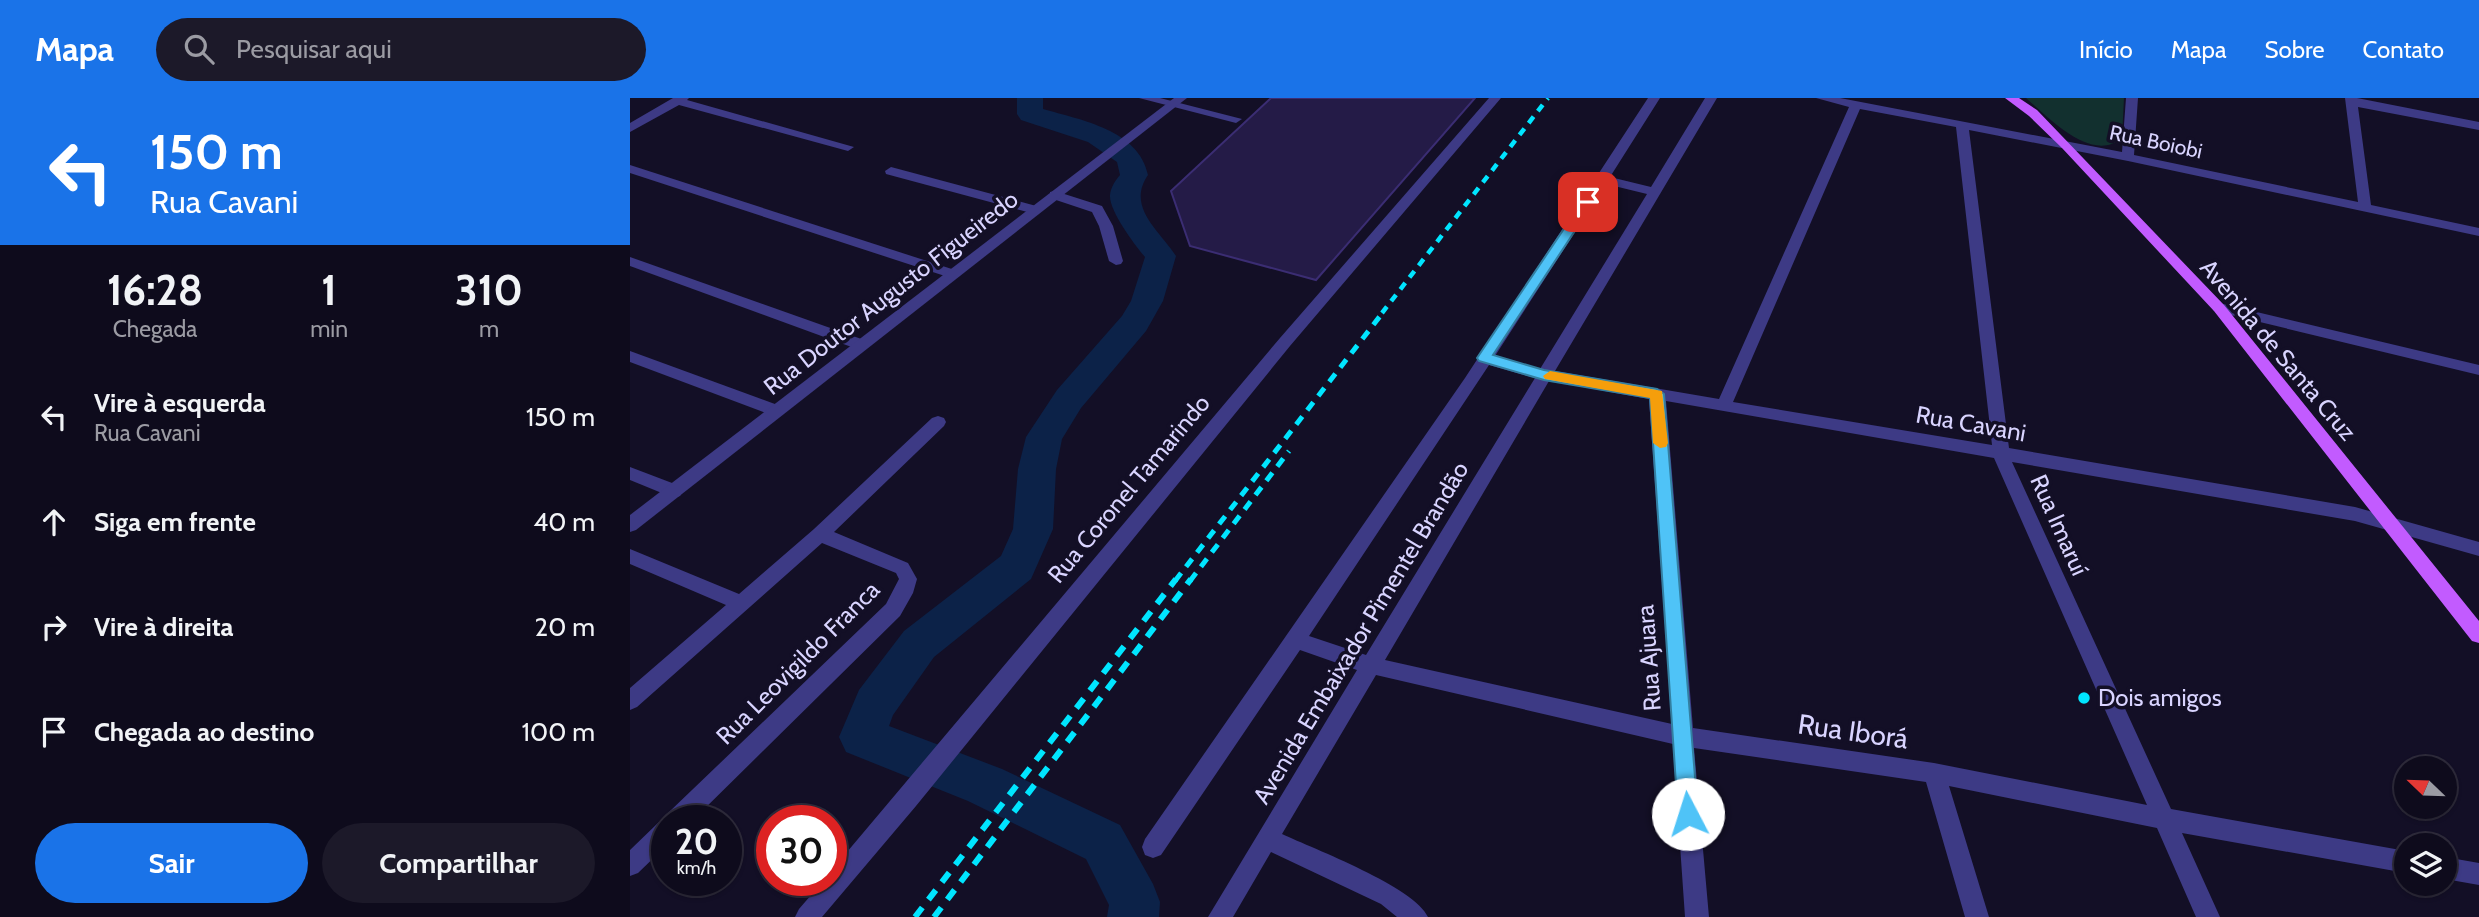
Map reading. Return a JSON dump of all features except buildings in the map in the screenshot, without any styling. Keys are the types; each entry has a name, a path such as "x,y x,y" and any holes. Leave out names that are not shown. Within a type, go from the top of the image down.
{"main road":[{"name":"Avenida de Santa Cruz","path":"2011,98 2022,103 2066,145 2219,308 2479,635"}],"street":[{"path":"1145,98 1177,101 1236,119"},
{"name":"Rua Coronel Tamarindo","path":"807,917 908,799 1285,342 1495,98"},
{"name":"Avenida Embaixador Pimentel Brandão","path":"1153,847 1296,640 1654,98"},
{"name":"Avenida Embaixador Pimentel Brandão","path":"1220,917 1711,98"},
{"name":"Rua Boiobi","path":"1822,98 2128,157 2479,232"},
{"path":"2128,157 2132,98"},
{"path":"630,128 681,99 848,146"},
{"path":"2365,209 2351,100 2479,126"},
{"name":"Rua Doutor Augusto Figueiredo","path":"630,525 1177,101"},
{"path":"1724,405 1856,105"},
{"name":"Rua Imaruí","path":"1962,127 2001,454 2208,917"},
{"path":"630,169 953,274"},
{"path":"891,171 1035,210"},
{"path":"1603,179 1655,192"},
{"path":"1055,195 1097,209 1106,226 1116,261"},
{"path":"630,261 862,345"},
{"path":"2219,308 2479,370"},
{"path":"630,356 777,411"},
{"path":"1484,358 1544,375"},
{"name":"Rua Cavani","path":"1544,375 2355,514 2479,549"},
{"name":"Rua Ajuara","path":"1657,394 1681,736 1697,917"},
{"path":"630,701 820,534 938,422"},
{"path":"630,473 674,491"},
{"name":"Rua Leovigildo Franca","path":"692,805 893,610 904,593 908,579 902,568 820,534"},
{"path":"630,556 741,603"},
{"name":"Rua Iborá","path":"1296,640 1372,666 1681,736 1934,774 2394,860"},
{"path":"1934,774 1977,917"},
{"path":"1266,838 1389,896 1416,917"},
{"path":"630,865 651,845"},
{"path":"2457,870 2479,874"}],"green space":[{"path":"2026,98 2124,98 2122,138 2110,145 2084,142 2058,126"}],"waterway":[{"path":"1030,98 1030,114 1098,136 1129,159 1134,175 1127,185 1124,198 1143,236 1161,256 1147,301 1134,323 1069,399 1044,437 1037,469 1033,529 1017,567 919,644 875,704 862,737 985,785 1103,842 1135,902 1133,917"}],"railway":[{"path":"1382,313 1548,98"},
{"path":"1175,581 1384,311"},
{"path":"1190,581 1289,451"},
{"path":"915,917 1176,579"},
{"path":"934,917 1191,579"}],"slow traffic":[{"path":"1550,376 1657,394 1660,443"}],"place":[{"name":"Dois amigos","path":"2084,698"}],"route":[{"path":"1588,202 1484,358 1544,375 1657,394 1688,814"}]}
